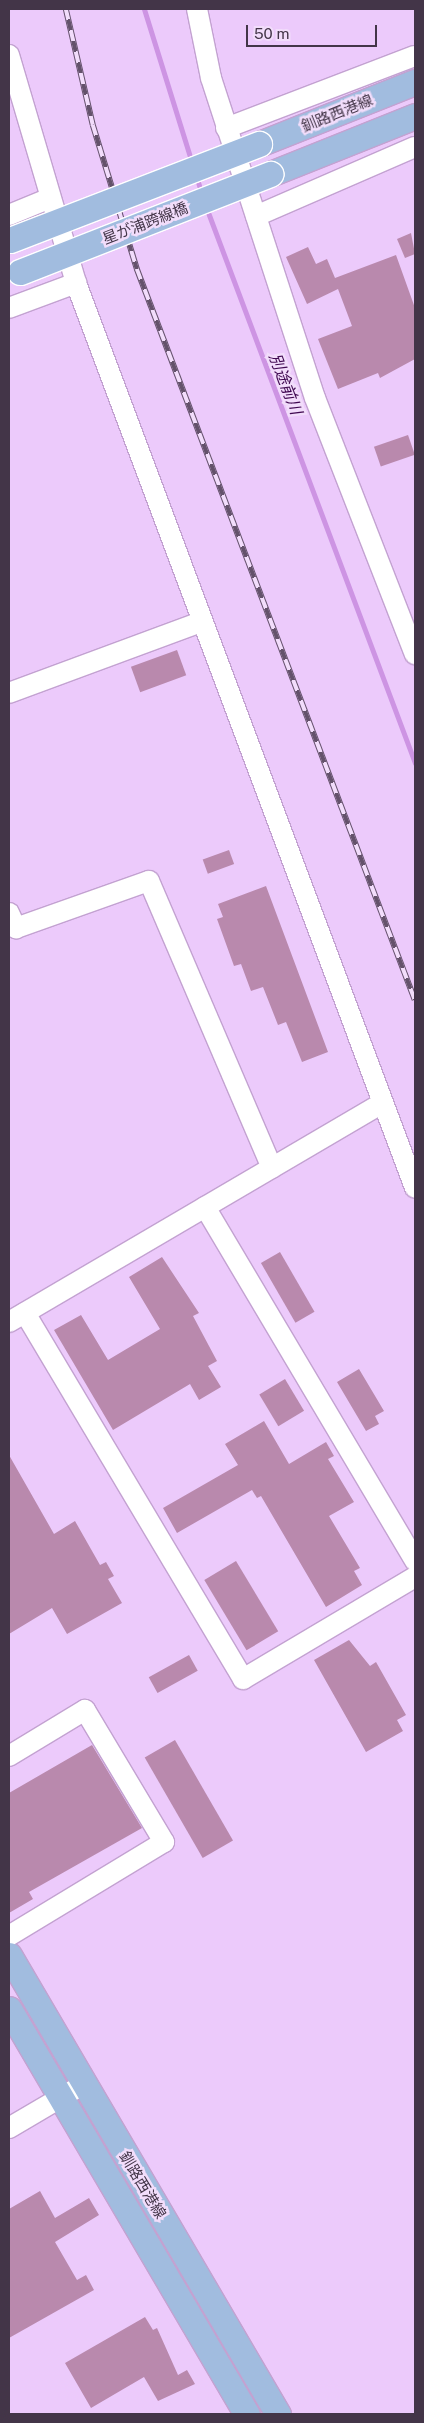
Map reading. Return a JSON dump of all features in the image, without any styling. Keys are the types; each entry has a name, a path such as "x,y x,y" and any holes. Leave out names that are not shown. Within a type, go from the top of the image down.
{"main road":[{"name":"釧路西港線","path":"9,241 415,82"},
{"name":"釧路西港線","path":"270,174 415,116"},
{"name":"星が浦跨線橋","path":"14,274 270,174"},
{"name":"釧路西港線","path":"9,1956 278,2414"},
{"name":"釧路西港線","path":"9,2009 247,2414"}],"street":[{"path":"196,9 226,128 315,398 415,654"},
{"path":"9,55 76,282 201,622 415,1188"},
{"path":"226,128 415,56"},
{"path":"256,216 415,147"},
{"path":"9,215 50,198"},
{"path":"9,308 76,282"},
{"path":"9,693 201,622"},
{"path":"9,913 16,928 149,881 272,1168"},
{"path":"383,1103 17,1318 243,1679 415,1577"},
{"path":"204,1207 415,1561"},
{"path":"9,1756 85,1710 164,1842 9,1936"},
{"path":"9,2128 84,2084"}],"building":[{"path":"411,233 415,254 405,258 397,239"},
{"path":"308,247 316,264 327,259 335,278 396,255 415,308 415,359 380,378 378,373 338,389 318,339 352,326 338,289 307,304 286,257"},
{"path":"408,435 415,455 381,467 374,447"},
{"path":"177,650 186,675 140,692 131,667"},
{"path":"229,850 234,864 208,874 203,860"},
{"path":"266,886 328,1052 302,1062 286,1022 278,1025 263,987 251,991 241,964 234,966 217,919 223,917 218,904"},
{"path":"280,1252 314,1312 295,1323 261,1263"},
{"path":"162,1257 199,1313 193,1316 217,1361 208,1366 221,1387 199,1400 190,1384 113,1430 54,1330 81,1315 108,1360 160,1329 129,1277"},
{"path":"359,1369 384,1411 375,1416 379,1424 366,1431 337,1382"},
{"path":"285,1379 304,1411 278,1426 259,1394"},
{"path":"264,1421 289,1464 326,1442 334,1456 328,1459 354,1502 329,1516 360,1568 354,1571 362,1585 326,1607 261,1496 257,1498 252,1490 177,1533 163,1508 238,1465 225,1444"},
{"path":"9,1455 54,1534 75,1521 100,1565 106,1562 114,1576 108,1579 122,1603 67,1634 52,1608 9,1634"},
{"path":"236,1561 278,1631 247,1650 204,1580"},
{"path":"349,1640 370,1666 376,1662 406,1715 397,1720 403,1731 366,1752 314,1660"},
{"path":"189,1655 198,1671 157,1693 149,1677"},
{"path":"175,1740 233,1840 203,1858 145,1758"},
{"path":"92,1745 142,1828 29,1892 33,1899 9,1913 9,1793"},
{"path":"40,2191 55,2218 89,2198 99,2215 55,2242 77,2280 86,2275 94,2290 9,2338 9,2209"},
{"path":"145,2317 153,2330 157,2328 178,2375 187,2370 195,2384 158,2401 144,2377 91,2408 65,2363"}],"waterway":[{"name":"別途前川","path":"144,9 192,163"},
{"name":"別途前川","path":"196,176 202,195"},
{"name":"別途前川","path":"206,207 415,763"}],"railway":[{"path":"66,9 93,125 137,269 415,1000"}]}
